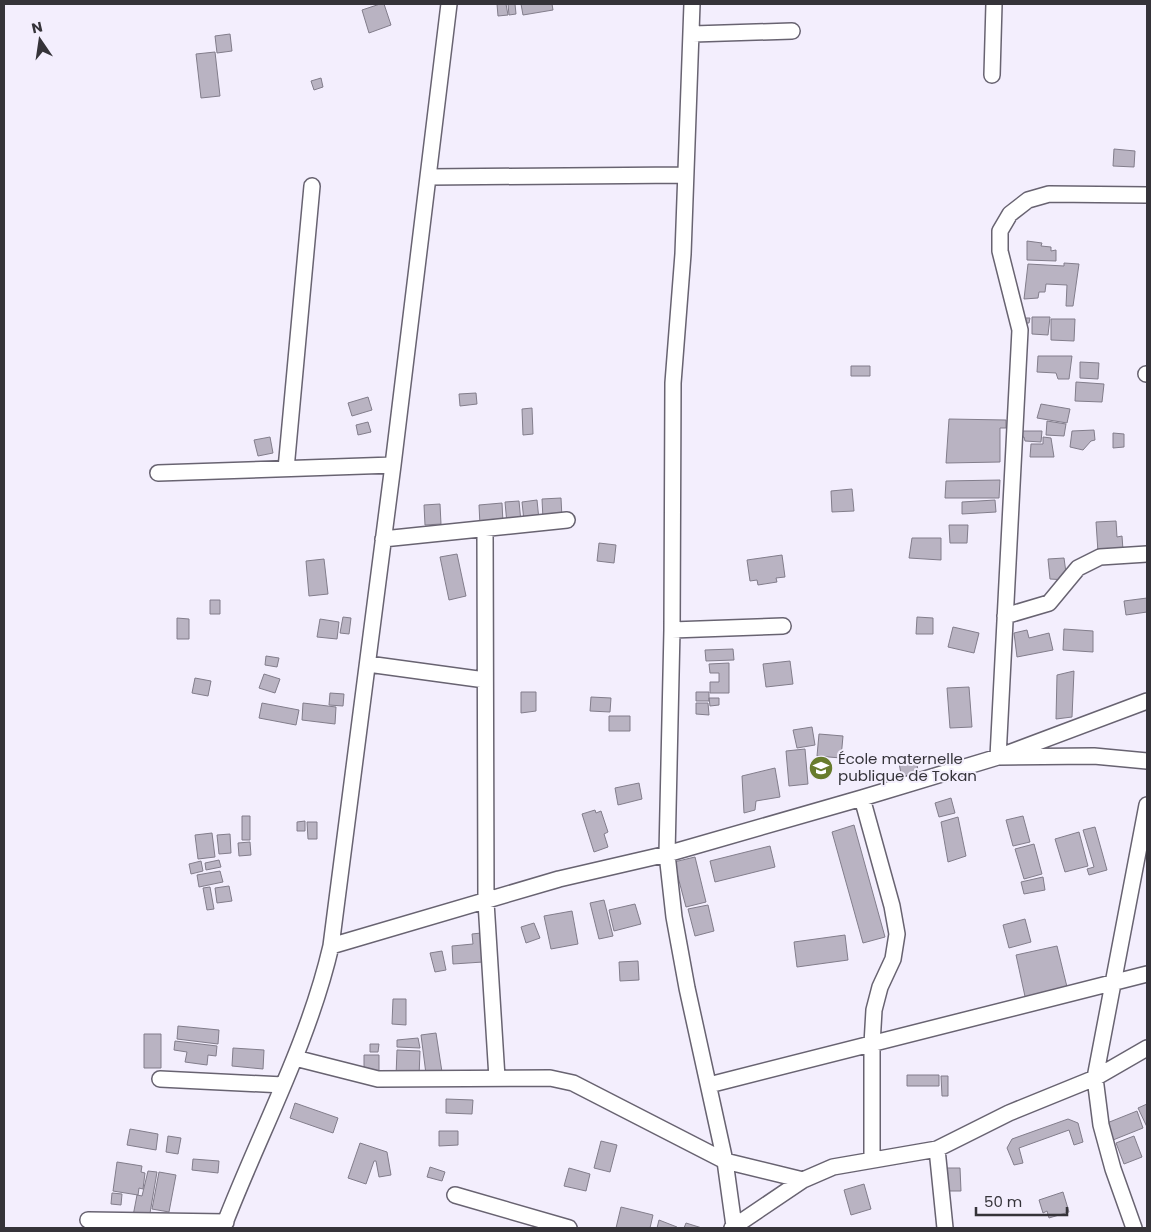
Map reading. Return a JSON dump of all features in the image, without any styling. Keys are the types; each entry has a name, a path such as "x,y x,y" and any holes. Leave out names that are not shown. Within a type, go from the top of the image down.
{"street":[{"path":"88,1220 224,1225 295,1058 321,987 331,946 368,664 449,4"},
{"path":"692,4 693,34 684,175 683,254 673,383 672,630 667,854 674,917 687,988 725,1160 733,1227 803,1180 833,1167 937,1149 1009,1113 1095,1078 1147,1048"},
{"path":"992,75 994,4"},
{"path":"693,34 792,31"},
{"path":"429,177 684,175"},
{"path":"286,469 312,186"},
{"path":"998,757 1020,330 1000,252 1000,231 1010,214 1028,200 1050,194 1147,195"},
{"path":"158,473 393,465"},
{"path":"384,539 567,520"},
{"path":"485,528 486,902 497,1078"},
{"path":"1005,616 1049,603 1078,568 1100,557 1147,554"},
{"path":"672,630 783,626"},
{"path":"368,664 485,680"},
{"path":"331,946 559,879 667,854 862,798 998,757 1147,702"},
{"path":"998,757 1094,756 1147,761"},
{"path":"862,798 892,906 897,934 893,959 880,988 874,1010 872,1044 872,1159"},
{"path":"1134,1228 1113,1169 1101,1125 1095,1078 1147,805"},
{"path":"709,1085 1147,974"},
{"path":"295,1058 378,1079 550,1078 574,1083 725,1160 803,1180"},
{"path":"160,1078 282,1085"},
{"path":"937,1149 945,1228"},
{"path":"455,1195 569,1228"}],"building":[{"path":"384,4 391,25 369,33 362,10"},
{"path":"497,4 506,4 508,15 498,16"},
{"path":"508,4 515,4 516,14 509,15"},
{"path":"521,4 552,4 553,10 523,15"},
{"path":"230,34 232,51 217,53 215,36"},
{"path":"215,52 220,96 201,98 196,54"},
{"path":"321,78 323,87 314,90 311,81"},
{"path":"1114,149 1135,151 1134,167 1113,166"},
{"path":"1027,241 1042,243 1041,246 1051,247 1051,251 1056,250 1056,261 1027,260"},
{"path":"1064,263 1079,264 1073,306 1066,306 1067,285 1046,284 1045,292 1039,292 1038,298 1024,299 1028,264 1064,266"},
{"path":"1032,317 1050,317 1048,335 1032,334"},
{"path":"1022,318 1030,318 1029,323 1022,323"},
{"path":"1051,319 1075,319 1074,341 1051,340"},
{"path":"1038,356 1072,356 1069,379 1058,379 1056,373 1037,372"},
{"path":"1080,362 1099,363 1098,379 1080,378"},
{"path":"851,366 870,366 870,376 851,376"},
{"path":"1076,382 1104,384 1102,402 1075,401"},
{"path":"476,393 477,404 460,406 459,394"},
{"path":"368,397 372,410 352,416 348,403"},
{"path":"1041,404 1070,409 1067,423 1037,418"},
{"path":"532,408 533,434 523,435 522,409"},
{"path":"949,419 1006,420 1006,428 1000,428 1000,462 946,463"},
{"path":"1047,421 1066,424 1064,436 1046,435"},
{"path":"368,422 371,432 358,435 356,425"},
{"path":"1094,430 1095,440 1091,441 1083,450 1070,447 1072,431"},
{"path":"1017,431 1042,431 1041,442 1025,441 1024,437 1017,438"},
{"path":"1113,433 1124,434 1124,447 1113,448"},
{"path":"270,437 273,453 258,456 254,440"},
{"path":"1043,437 1051,438 1054,457 1030,457 1031,444 1043,444"},
{"path":"1000,480 999,498 945,498 946,481"},
{"path":"852,489 854,511 832,512 831,491"},
{"path":"561,498 562,518 543,519 542,499"},
{"path":"537,500 539,520 524,521 522,502"},
{"path":"995,500 996,512 962,514 962,502"},
{"path":"519,501 521,522 507,524 505,502"},
{"path":"502,503 503,523 480,525 479,505"},
{"path":"440,504 441,524 425,525 424,505"},
{"path":"1116,521 1117,537 1122,536 1123,550 1098,552 1096,522"},
{"path":"949,525 968,525 967,543 950,543"},
{"path":"912,538 941,538 941,560 909,558"},
{"path":"599,543 616,545 614,563 597,561"},
{"path":"457,554 466,596 449,600 440,557"},
{"path":"782,555 785,577 776,578 777,582 758,585 757,580 750,581 747,560"},
{"path":"1064,558 1067,580 1050,579 1048,559"},
{"path":"324,559 328,594 309,596 306,561"},
{"path":"1147,598 1147,612 1126,615 1124,601"},
{"path":"210,600 220,600 220,614 210,614"},
{"path":"343,617 351,618 349,634 340,633"},
{"path":"917,617 933,618 933,634 916,634"},
{"path":"177,618 189,619 189,639 177,639"},
{"path":"320,619 339,622 337,639 317,637"},
{"path":"953,627 979,633 974,653 948,647"},
{"path":"1064,629 1093,631 1093,652 1063,650"},
{"path":"1027,630 1029,638 1049,633 1053,650 1017,657 1014,633"},
{"path":"733,649 734,660 706,661 705,650"},
{"path":"266,656 279,658 277,667 265,665"},
{"path":"790,661 793,684 766,687 763,664"},
{"path":"729,663 729,693 710,693 710,682 719,682 719,673 710,673 709,664"},
{"path":"1074,671 1072,717 1056,719 1057,675"},
{"path":"264,674 280,679 275,693 259,688"},
{"path":"195,678 211,681 208,696 192,693"},
{"path":"969,687 972,727 950,728 947,688"},
{"path":"521,692 536,692 536,711 521,713"},
{"path":"696,692 709,692 709,701 696,701"},
{"path":"330,693 344,694 343,706 329,705"},
{"path":"591,697 611,698 610,712 590,711"},
{"path":"709,698 719,698 719,705 710,706"},
{"path":"262,703 299,710 296,725 259,718"},
{"path":"303,703 336,707 335,724 302,720"},
{"path":"696,703 708,703 709,715 696,714"},
{"path":"609,716 630,716 630,731 609,731"},
{"path":"812,727 815,745 797,748 793,730"},
{"path":"819,734 843,736 841,758 817,756"},
{"path":"805,749 808,784 789,786 786,751"},
{"path":"916,759 919,776 902,779 899,763"},
{"path":"775,768 780,797 756,801 755,810 744,813 742,776"},
{"path":"639,783 642,799 618,805 615,788"},
{"path":"951,798 955,813 939,817 935,803"},
{"path":"595,810 596,813 601,811 608,832 604,834 608,847 594,852 582,814"},
{"path":"242,816 250,816 250,840 242,840"},
{"path":"1023,816 1030,842 1013,846 1006,820"},
{"path":"958,817 966,856 948,862 941,822"},
{"path":"305,821 305,831 297,831 297,822"},
{"path":"307,822 317,822 317,839 308,839"},
{"path":"854,825 885,937 863,943 832,832"},
{"path":"1095,827 1107,870 1089,875 1087,869 1094,867 1083,830"},
{"path":"1079,832 1088,866 1065,872 1055,839"},
{"path":"212,833 215,857 198,859 195,835"},
{"path":"230,834 231,853 219,854 217,835"},
{"path":"250,842 251,855 239,856 238,843"},
{"path":"1034,844 1042,874 1024,879 1015,849"},
{"path":"770,846 775,867 715,882 710,861"},
{"path":"695,857 706,902 686,907 674,862"},
{"path":"219,860 221,867 206,870 205,863"},
{"path":"201,861 203,871 191,874 189,864"},
{"path":"220,871 223,882 199,887 197,875"},
{"path":"1043,877 1045,890 1024,894 1021,882"},
{"path":"229,886 232,901 217,903 215,888"},
{"path":"210,887 214,909 207,910 203,888"},
{"path":"604,900 613,936 599,939 590,903"},
{"path":"635,904 641,924 614,931 609,910"},
{"path":"708,905 714,931 695,936 688,909"},
{"path":"572,911 578,944 551,949 544,916"},
{"path":"1025,919 1031,942 1009,948 1003,925"},
{"path":"534,923 540,938 526,943 521,927"},
{"path":"481,933 483,962 453,964 452,946 473,944 472,934"},
{"path":"845,935 848,960 797,967 794,942"},
{"path":"1057,946 1068,991 1026,1001 1016,955"},
{"path":"442,951 446,970 435,972 430,953"},
{"path":"638,961 639,980 620,981 619,962"},
{"path":"393,999 406,999 406,1025 392,1024"},
{"path":"178,1026 219,1030 218,1044 177,1039"},
{"path":"436,1033 442,1072 426,1074 421,1035"},
{"path":"144,1034 161,1034 161,1068 144,1068"},
{"path":"418,1038 420,1048 397,1047 397,1040"},
{"path":"175,1041 217,1046 216,1056 208,1055 207,1065 185,1062 187,1052 174,1050"},
{"path":"370,1044 379,1044 378,1052 370,1052"},
{"path":"233,1048 264,1050 263,1069 232,1066"},
{"path":"397,1050 420,1051 419,1077 396,1076"},
{"path":"364,1055 379,1055 379,1075 364,1074"},
{"path":"907,1075 939,1075 939,1086 907,1086"},
{"path":"941,1076 948,1076 948,1096 942,1096"},
{"path":"446,1099 473,1100 472,1114 446,1113"},
{"path":"295,1103 338,1118 333,1133 290,1118"},
{"path":"1147,1104 1147,1127 1138,1108"},
{"path":"1137,1111 1143,1128 1113,1140 1107,1123"},
{"path":"1068,1119 1078,1123 1083,1142 1074,1145 1069,1130 1019,1148 1023,1163 1014,1165 1007,1148 1012,1139"},
{"path":"130,1129 158,1134 156,1150 127,1145"},
{"path":"439,1131 458,1131 458,1145 439,1146"},
{"path":"168,1136 181,1138 178,1154 166,1152"},
{"path":"1134,1136 1142,1157 1124,1164 1116,1143"},
{"path":"601,1141 617,1145 610,1172 594,1168"},
{"path":"360,1143 387,1152 391,1175 379,1177 376,1161 374,1161 366,1184 348,1178"},
{"path":"193,1159 219,1161 218,1173 192,1170"},
{"path":"117,1162 142,1166 141,1172 145,1173 143,1189 139,1188 138,1195 113,1191"},
{"path":"430,1167 445,1172 442,1181 427,1177"},
{"path":"569,1168 590,1174 586,1191 564,1186"},
{"path":"944,1168 960,1168 961,1191 945,1191"},
{"path":"148,1171 157,1172 149,1219 133,1216 137,1195 142,1196"},
{"path":"159,1172 176,1175 169,1212 152,1209"},
{"path":"864,1184 871,1209 851,1215 844,1190"},
{"path":"1063,1192 1069,1212 1049,1218 1047,1211 1043,1213 1039,1200"},
{"path":"112,1193 122,1194 121,1205 111,1204"},
{"path":"621,1207 653,1215 650,1228 616,1228"},
{"path":"659,1220 677,1227 677,1228 657,1228"},
{"path":"686,1223 702,1228 684,1228"}],"place":[{"name":"École maternelle publique de Tokan","path":"821,768"}]}
